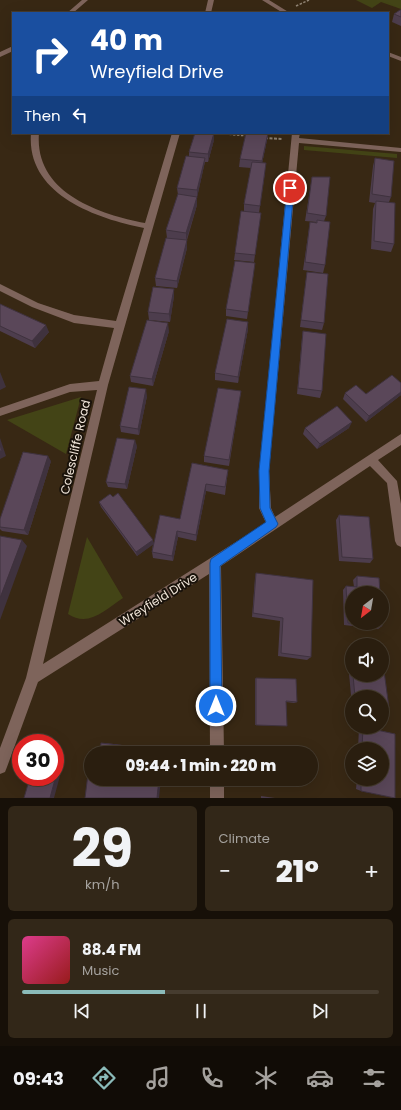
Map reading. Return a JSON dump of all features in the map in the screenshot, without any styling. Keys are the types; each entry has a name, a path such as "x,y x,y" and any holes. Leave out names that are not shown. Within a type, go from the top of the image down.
{"street":[{"path":"71,12 84,0"},
{"path":"208,12 211,0"},
{"path":"264,0 289,10"},
{"path":"0,55 12,49"},
{"path":"389,54 401,59"},
{"path":"35,134 34,144 39,165 59,189 83,207 120,220 148,226"},
{"name":"Colescliffe Road","path":"0,766 33,678 103,385 176,134"},
{"path":"272,524 265,508 264,471 295,137 401,150"},
{"path":"0,287 35,305 74,319 120,325"},
{"path":"0,412 70,388 103,385"},
{"name":"Wreyfield Drive","path":"33,678 215,563 401,439"},
{"path":"370,460 392,481 401,540"},
{"path":"215,563 217,746"},
{"path":"217,786 217,798"}],"path":[{"path":"289,10 309,0"},
{"path":"223,134 253,137"},
{"path":"261,137 295,137"}],"shaded area":[{"path":"356,0 401,0 401,9 381,2 372,8"},
{"path":"304,146 397,154 397,158 304,150"},
{"path":"81,397 66,454 7,420"},
{"path":"87,537 123,598 104,612 90,618 83,619 76,618 68,614"}],"building":[{"path":"400,10 401,17 394,14"},
{"path":"195,134 214,134 208,154 189,152"},
{"path":"246,134 268,134 262,161 240,159"},
{"path":"186,156 205,158 197,190 177,188"},
{"path":"375,158 394,161 391,197 372,194"},
{"path":"252,162 266,163 260,206 244,204"},
{"path":"312,177 330,177 326,216 307,213"},
{"path":"178,194 197,197 186,233 166,230"},
{"path":"376,201 395,203 394,244 374,241"},
{"path":"241,211 261,213 255,255 235,253"},
{"path":"317,220 330,222 325,265 305,262 310,222 317,223"},
{"path":"166,238 187,240 177,281 155,278"},
{"path":"235,261 255,263 248,312 226,309"},
{"path":"307,272 328,274 324,323 301,320"},
{"path":"153,287 174,289 169,314 148,312"},
{"path":"0,304 46,325 32,341 0,326"},
{"path":"227,319 248,322 238,377 215,373"},
{"path":"147,320 168,323 152,379 130,376"},
{"path":"303,331 326,334 322,391 298,388"},
{"path":"392,375 401,383 401,392 369,416 345,393 356,385 366,394"},
{"path":"129,387 146,389 138,429 120,426"},
{"path":"218,388 241,391 229,460 204,456"},
{"path":"337,406 352,422 320,444 305,428"},
{"path":"117,438 135,440 125,484 106,482"},
{"path":"23,452 48,456 24,530 0,527 0,519"},
{"path":"192,463 228,470 225,487 206,484 196,535 177,531 172,556 152,552 160,515 180,519"},
{"path":"118,493 153,540 136,552 99,502 110,494 113,497"},
{"path":"339,515 369,517 373,559 342,557"},
{"path":"0,536 22,540 0,598"},
{"path":"256,573 313,580 311,657 281,653 283,618 253,613"},
{"path":"357,576 379,578 380,586 357,586"},
{"path":"256,678 296,679 297,702 286,701 287,726 256,725"},
{"path":"354,682 386,682 387,690 354,690"},
{"path":"389,733 395,734 395,798 361,791 361,786 389,786 389,742 362,742 363,734 389,734"},
{"path":"101,743 127,746 101,746"},
{"path":"27,786 53,786 50,798 24,798"},
{"path":"86,786 158,786 157,798 85,798"}],"route":[{"path":"216,706 215,563 272,524 265,508 264,471 290,188"}]}
